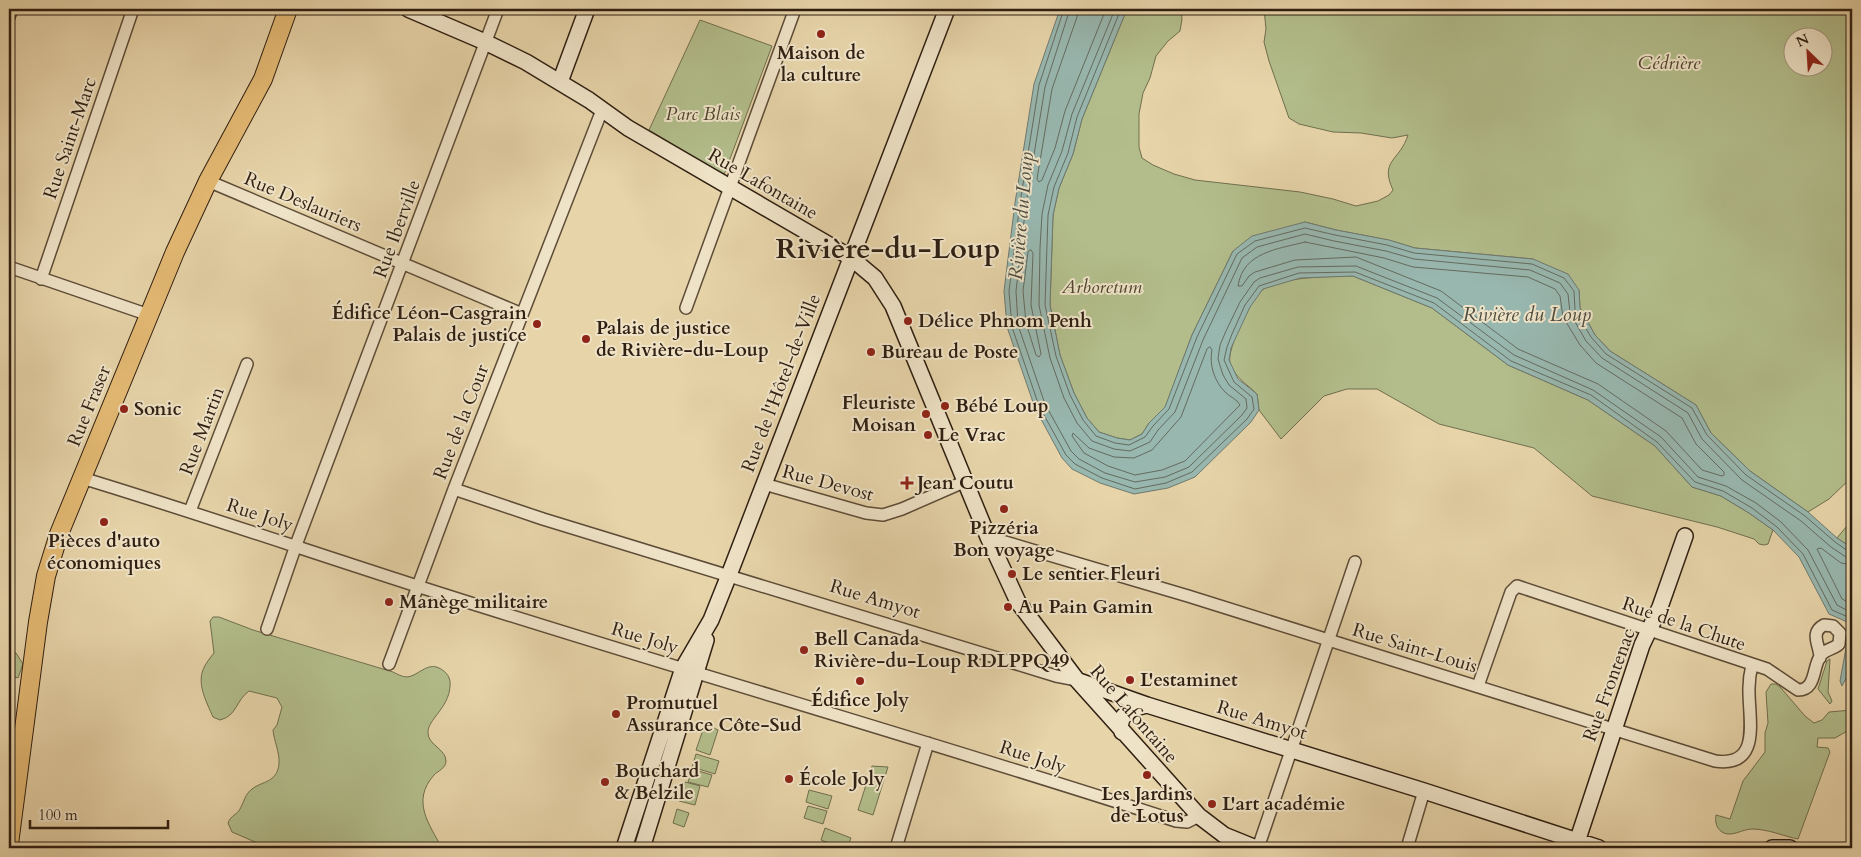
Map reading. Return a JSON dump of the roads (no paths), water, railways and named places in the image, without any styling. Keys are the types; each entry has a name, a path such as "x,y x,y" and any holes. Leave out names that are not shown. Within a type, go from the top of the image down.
{"main road":[{"name":"Rue Fraser","path":"9,844 31,668 46,576 59,534 149,315 208,181 263,79 288,9"},
{"name":"Rue Lafontaine","path":"408,9 526,62 560,82 628,128 850,258 875,278 893,306 988,537 1018,602 1077,680 1199,816 1224,835 1257,848"},
{"path":"560,82 587,9"},
{"name":"Rue de l'Hôtel-de-Ville","path":"690,670 729,575 947,9"},
{"name":"Rue Frontenac","path":"1576,845 1642,645 1660,607 1685,536"},
{"path":"624,848 690,670"},
{"path":"642,848 690,670"},
{"name":"Rue Amyot","path":"1077,680 1147,705 1424,791 1576,845 1599,848"},
{"path":"1122,732 1121,723 1126,714 1132,709 1147,705"},
{"path":"1772,848 1790,848"}],"street":[{"path":"9,18 12,9"},
{"name":"Rue Saint-Marc","path":"41,278 132,9"},
{"name":"Rue Iberville","path":"267,629 296,545 498,9"},
{"path":"686,308 795,9"},
{"name":"Rue de la Cour","path":"389,664 454,489 602,110"},
{"name":"Rue Deslauriers","path":"208,181 522,314"},
{"path":"9,267 149,315"},
{"name":"Rue Martin","path":"190,511 247,364"},
{"name":"Rue Joly","path":"82,478 296,545 417,586 928,742 1153,814 1185,822 1199,816"},
{"name":"Rue Devost","path":"764,484 866,513 883,515 902,509 966,481"},
{"name":"Rue Amyot","path":"454,489 543,519 1047,673 1077,680"},
{"name":"Rue Saint-Louis","path":"988,537 1188,596 1715,761 1732,762 1748,746 1750,734 1749,689 1752,665"},
{"path":"1257,848 1355,562"},
{"name":"Rue de la Chute","path":"1478,686 1514,587 1520,587 1767,669 1777,674 1794,688 1802,690 1810,684 1820,658"},
{"path":"896,848 928,742"},
{"path":"1407,848 1424,791"}],"water":[{"name":"Rivière du Loup","path":"1060,9 1127,9 1082,119 1073,154 1059,188 1053,215 1050,305 1060,355 1074,393 1087,418 1099,432 1130,440 1142,434 1149,423 1165,407 1192,335 1233,251 1252,236 1305,222 1389,240 1415,248 1533,259 1568,274 1579,290 1580,308 1595,335 1610,351 1696,405 1711,433 1750,471 1808,512 1837,538 1852,548 1852,667 1842,686 1840,681 1850,626 1845,621 1829,614 1799,557 1773,530 1721,496 1692,487 1655,446 1588,400 1508,365 1432,308 1353,276 1300,278 1263,289 1250,307 1231,348 1229,360 1238,379 1257,394 1259,410 1251,422 1195,477 1168,488 1134,494 1100,483 1072,469 1062,458 1035,408 1007,327 1004,291 1015,203 1034,84"}],"place":[{"name":"Maison de la culture","path":"821,34"},
{"name":"Délice Phnom Penh","path":"908,321"},
{"name":"Édifice Léon-Casgrain Palais de justice","path":"537,324"},
{"name":"Palais de justice de Rivière-du-Loup","path":"586,339"},
{"name":"Bureau de Poste","path":"871,352"},
{"name":"Bébé Loup","path":"945,406"},
{"name":"Sonic","path":"124,409"},
{"name":"Fleuriste Moisan","path":"926,414"},
{"name":"Le Vrac","path":"928,435"},
{"name":"Jean Coutu","path":"907,483"},
{"name":"Pizzéria Bon voyage","path":"1004,509"},
{"name":"Pièces d'auto économiques","path":"104,522"},
{"name":"Le sentier Fleuri","path":"1012,574"},
{"name":"Manège militaire","path":"389,602"},
{"name":"Au Pain Gamin","path":"1008,607"},
{"name":"Bell Canada Rivière-du-Loup RDLPPQ49","path":"804,650"},
{"name":"L'estaminet","path":"1130,680"},
{"name":"Édifice Joly","path":"860,681"},
{"name":"Promutuel Assurance Côte-Sud","path":"616,714"},
{"name":"Les Jardins de Lotus","path":"1147,775"},
{"name":"École Joly","path":"789,779"},
{"name":"Bouchard & Belzile","path":"605,782"},
{"name":"L'art académie","path":"1212,804"}],"district":[{"name":"Rivière-du-Loup","path":"888,249"}],"park label":[{"name":"Cédrière","path":"1669,63"},
{"name":"Parc Blais","path":"703,114"},
{"name":"Arboretum","path":"1102,287"}]}
